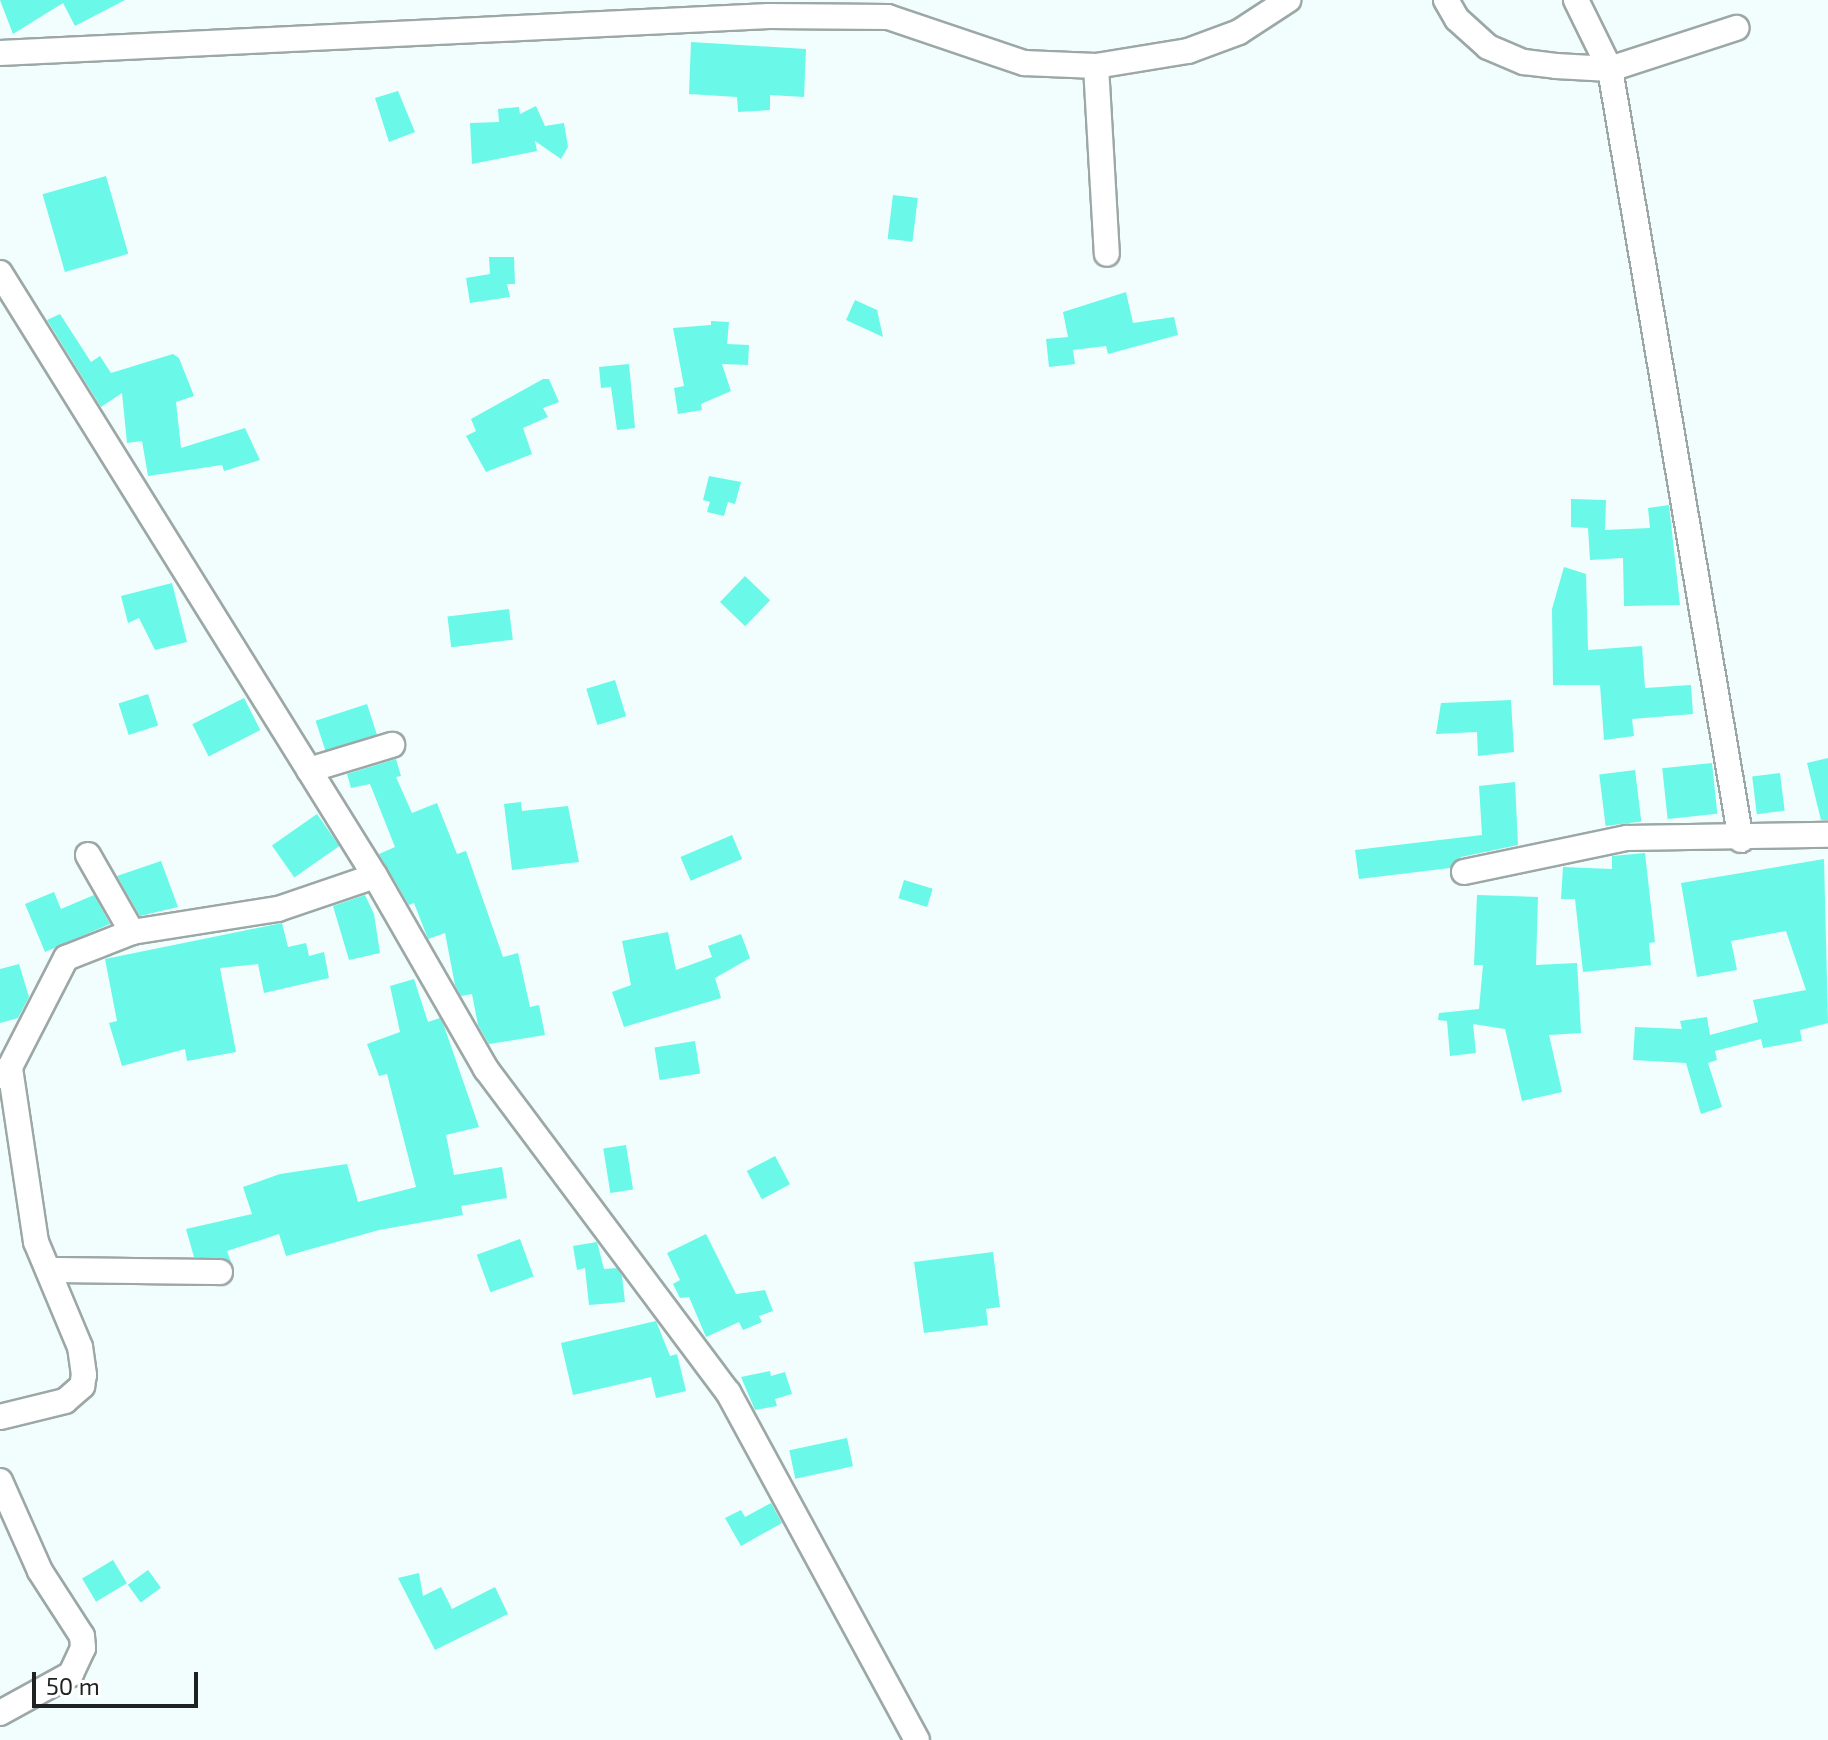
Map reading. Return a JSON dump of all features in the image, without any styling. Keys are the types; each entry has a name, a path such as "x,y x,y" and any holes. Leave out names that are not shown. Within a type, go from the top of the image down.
{"street":[{"path":"0,53 828,16 888,17 1024,63 1096,66 1188,51 1239,32 1288,0"},
{"path":"1446,0 1457,19 1488,47 1524,62 1610,69 1736,28"},
{"path":"1576,0 1610,69 1741,840"},
{"path":"1096,66 1107,254"},
{"path":"0,273 375,876 514,1111 728,1392 917,1740"},
{"path":"309,770 392,745"},
{"path":"1464,872 1627,838 1741,840 1828,835"},
{"path":"88,855 132,932"},
{"path":"0,1417 65,1401 82,1386 80,1347 29,1212 5,1071 66,958 132,932 278,909 375,876"},
{"path":"49,1270 220,1272"},
{"path":"0,1481 40,1571 82,1636 83,1648 71,1674 0,1713"}],"building":[{"path":"0,0 125,0 75,26 63,3 13,34"},
{"path":"691,42 806,49 804,97 770,95 770,110 738,112 737,97 689,94"},
{"path":"398,91 415,132 389,142 375,98"},
{"path":"536,106 545,126 564,123 568,147 561,159 535,141 537,151 472,164 470,123 499,122 498,109 519,107 520,114"},
{"path":"106,176 128,254 65,272 43,194"},
{"path":"893,195 918,198 912,242 888,239"},
{"path":"489,257 514,257 515,284 507,284 510,297 470,303 466,278 490,274"},
{"path":"1126,292 1133,323 1174,317 1178,335 1108,354 1106,346 1073,350 1075,364 1049,367 1046,339 1068,337 1063,312"},
{"path":"855,300 877,310 883,337 846,320"},
{"path":"60,314 91,362 100,356 111,373 173,354 179,358 194,396 176,402 181,448 245,428 260,460 224,471 222,465 148,476 142,441 127,443 122,393 101,407 47,320"},
{"path":"711,321 729,322 727,344 749,345 748,365 722,364 731,391 701,404 702,410 678,414 674,388 684,386 673,328 711,325"},
{"path":"629,364 635,428 617,430 611,387 601,388 599,367"},
{"path":"543,379 549,379 559,402 543,408 548,417 523,428 532,454 486,472 466,436 476,431 471,419"},
{"path":"709,476 741,482 735,504 728,502 724,516 707,512 710,502 703,500"},
{"path":"1571,499 1606,500 1605,530 1650,528 1648,508 1669,505 1680,605 1624,606 1623,558 1590,560 1588,528 1571,527"},
{"path":"1564,567 1586,574 1588,650 1642,646 1645,688 1691,685 1693,714 1632,719 1634,736 1604,740 1600,685 1553,685 1552,609"},
{"path":"745,576 770,600 745,626 720,602"},
{"path":"172,583 187,642 155,650 139,618 128,623 121,596"},
{"path":"509,609 513,640 451,647 447,617"},
{"path":"615,680 626,716 597,725 586,689"},
{"path":"148,694 158,725 129,735 119,704"},
{"path":"244,698 260,730 209,756 192,724"},
{"path":"1511,700 1514,752 1478,756 1477,732 1436,734 1441,703"},
{"path":"367,704 377,734 326,751 316,721"},
{"path":"1828,758 1828,820 1821,820 1807,763"},
{"path":"396,759 401,776 396,777 412,813 437,803 457,854 466,851 503,957 518,953 530,1007 539,1005 545,1035 489,1044 478,1025 472,994 461,996 455,985 445,933 428,939 414,903 409,905 379,854 395,847 370,784 351,788 347,774"},
{"path":"1712,763 1717,814 1668,819 1662,768"},
{"path":"1635,770 1641,822 1606,826 1599,774"},
{"path":"1780,773 1785,811 1757,814 1752,776"},
{"path":"1515,782 1518,845 1461,857 1450,868 1359,879 1355,850 1482,835 1479,786"},
{"path":"521,802 522,811 568,806 579,862 512,870 504,804"},
{"path":"317,814 339,846 294,877 272,846"},
{"path":"732,835 742,859 691,881 680,857"},
{"path":"1645,853 1655,942 1649,943 1651,965 1583,972 1575,899 1561,899 1563,867 1612,869 1612,856"},
{"path":"1824,859 1828,1023 1800,1030 1802,1041 1763,1048 1761,1039 1715,1051 1717,1060 1708,1063 1722,1107 1701,1114 1686,1063 1633,1060 1635,1027 1682,1029 1680,1021 1707,1017 1710,1035 1758,1022 1753,1000 1806,990 1786,931 1731,941 1737,970 1697,977 1681,883"},
{"path":"161,861 178,907 140,916 117,876"},
{"path":"904,880 933,889 927,907 898,898"},
{"path":"54,892 61,909 94,895 110,924 45,952 25,904"},
{"path":"365,895 374,914 380,953 349,960 333,906"},
{"path":"1477,895 1538,897 1536,965 1577,963 1581,1033 1549,1035 1562,1092 1522,1101 1505,1029 1473,1024 1476,1053 1450,1056 1447,1021 1438,1020 1439,1013 1479,1009 1483,965 1474,965"},
{"path":"282,923 288,947 306,943 309,956 324,952 329,978 264,993 258,964 220,968 236,1052 187,1061 185,1049 122,1066 109,1023 117,1021 105,959"},
{"path":"668,932 676,970 712,957 708,946 741,934 750,958 715,978 721,998 624,1027 612,992 631,985 622,941"},
{"path":"19,964 29,997 18,1018 0,1023 0,969"},
{"path":"414,979 428,1022 440,1018 444,1026 479,1127 446,1135 454,1175 502,1167 507,1198 461,1206 463,1215 379,1230 286,1256 279,1234 227,1251 231,1262 194,1257 186,1229 252,1214 243,1187 280,1174 347,1164 358,1202 416,1187 387,1074 379,1076 367,1044 400,1032 390,986"},
{"path":"695,1041 700,1074 660,1080 655,1047"},
{"path":"626,1145 633,1189 610,1193 603,1149"},
{"path":"775,1156 790,1184 762,1199 747,1171"},
{"path":"706,1234 736,1294 765,1290 773,1311 759,1316 762,1322 743,1330 739,1322 706,1337 689,1297 680,1298 673,1284 680,1280 667,1253"},
{"path":"520,1239 534,1277 490,1292 477,1255"},
{"path":"597,1242 604,1269 617,1268 622,1276 625,1302 589,1305 585,1268 577,1270 573,1246"},
{"path":"993,1252 1000,1307 986,1309 988,1325 924,1333 914,1262"},
{"path":"656,1321 670,1356 677,1354 686,1391 656,1398 651,1377 573,1395 561,1343"},
{"path":"770,1371 771,1376 785,1372 792,1394 775,1399 777,1406 755,1410 741,1377"},
{"path":"847,1438 853,1466 795,1479 789,1450"},
{"path":"771,1503 782,1523 741,1546 725,1518 741,1510 745,1517"},
{"path":"113,1560 127,1583 96,1602 82,1579"},
{"path":"148,1570 161,1588 141,1602 128,1585"},
{"path":"419,1573 423,1596 441,1587 452,1609 495,1587 508,1614 435,1650 398,1578"}]}
